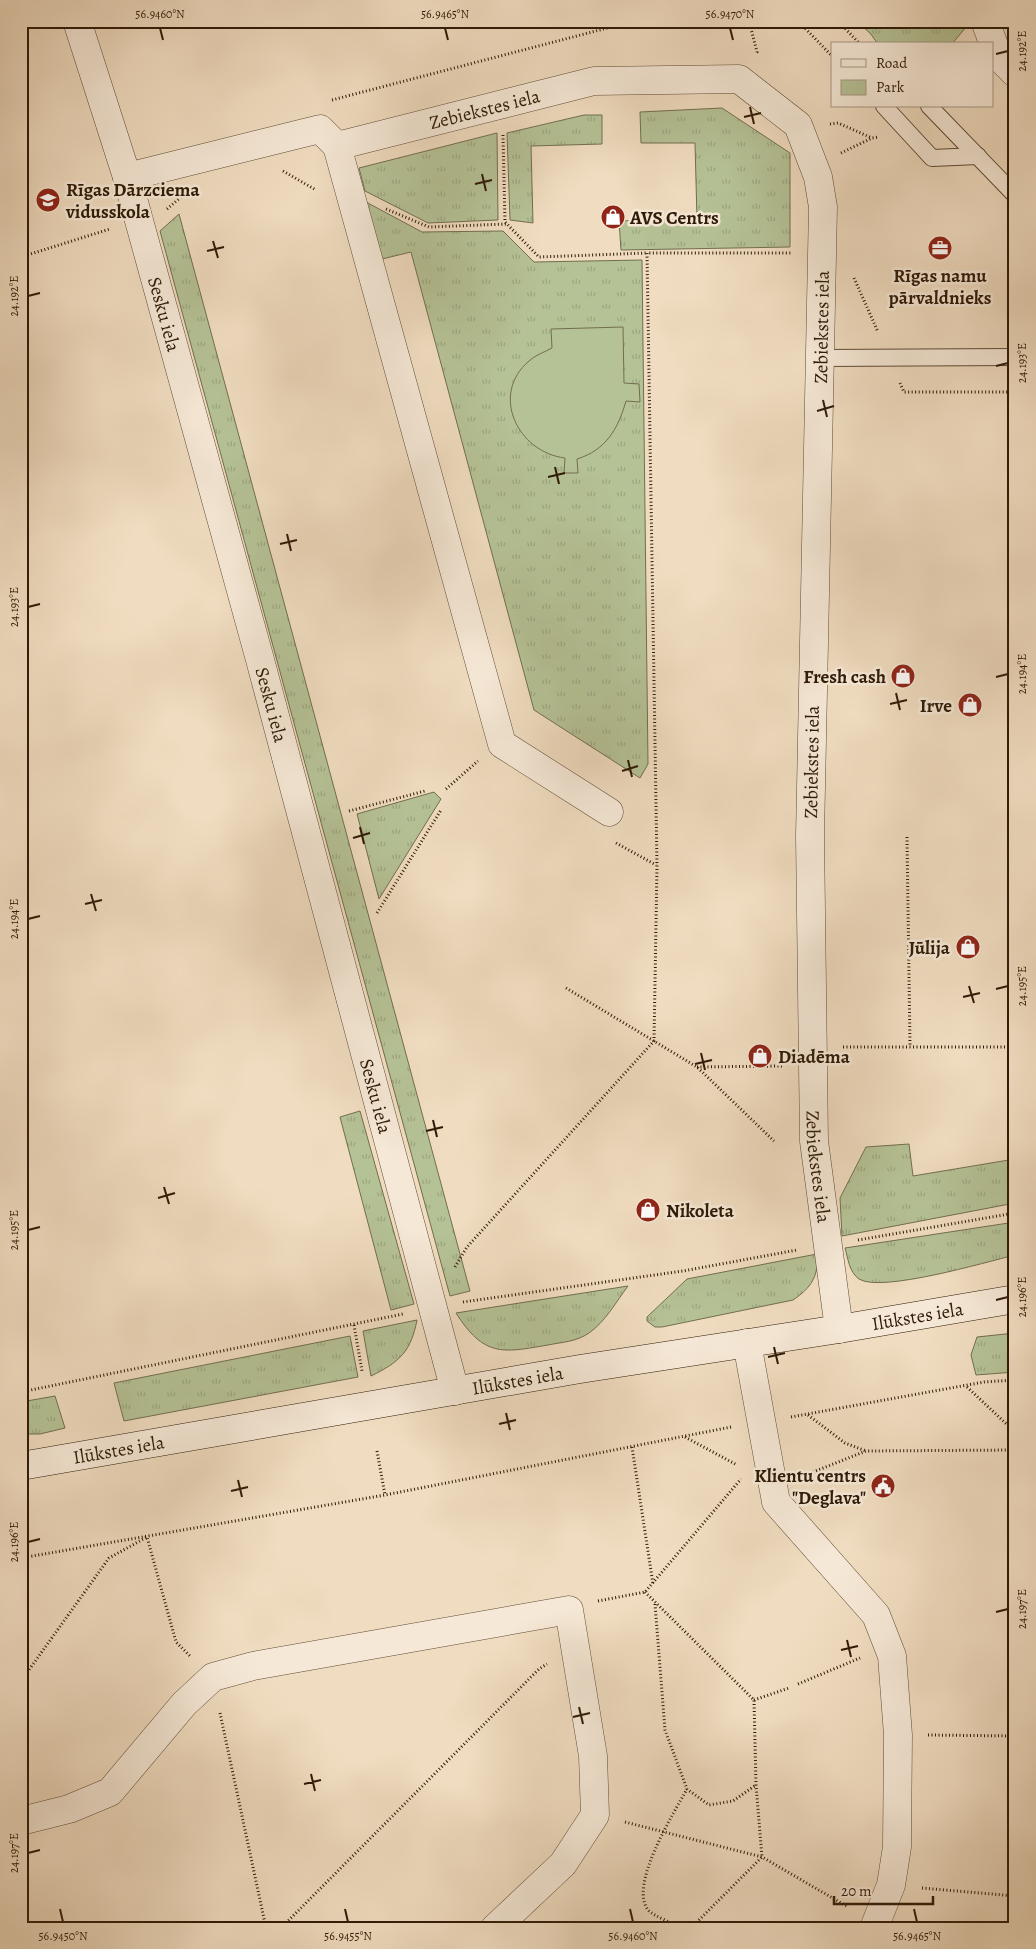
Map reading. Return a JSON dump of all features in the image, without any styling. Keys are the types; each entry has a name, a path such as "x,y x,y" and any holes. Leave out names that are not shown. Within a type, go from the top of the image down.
{"street":[{"name":"Sesku iela","path":"77,21 127,177 259,656 455,1391"},
{"path":"985,21 993,42"},
{"path":"994,45 998,56 1015,73"},
{"name":"Zebiekstes iela","path":"337,146 594,80 739,79 798,125 814,166 823,207 810,836 812,1048 814,1141 839,1329"},
{"path":"127,177 320,129 337,146 502,744 609,812"},
{"name":"Ilūkstes iela","path":"21,1466 580,1369 839,1329 1015,1299"},
{"path":"747,1343 760,1422 763,1474 776,1502 876,1615 892,1656 898,1735 897,1847 891,1885 874,1926"},
{"path":"21,1820 69,1809 110,1792 184,1704 213,1678 253,1666 569,1610 593,1756 595,1815 563,1864 495,1928"}],"lane":[{"path":"886,108 932,158 978,156"},
{"path":"931,108 1015,194"},
{"path":"820,358 1015,357"}],"path":[{"path":"322,103 634,21"},
{"path":"798,21 831,55"},
{"path":"838,21 858,42"},
{"path":"798,125 838,124 872,138"},
{"path":"503,127 504,222 539,257 647,253 798,253"},
{"path":"814,166 872,138 910,134"},
{"path":"349,194 429,227 507,224"},
{"path":"21,257 138,220"},
{"path":"467,1247 654,1041 656,866 647,253"},
{"path":"850,269 904,392 1015,392"},
{"path":"446,789 482,758"},
{"path":"349,811 425,790"},
{"path":"376,913 441,810"},
{"path":"907,837 910,1046"},
{"path":"566,988 697,1067 774,1141"},
{"path":"812,1048 910,1046 1015,1047"},
{"path":"697,1067 791,1066"},
{"path":"21,1392 482,1299 683,1271 1015,1213"},
{"path":"354,1325 362,1371"},
{"path":"21,1558 385,1495 760,1422 966,1387 984,1382 1015,1380"},
{"path":"966,1387 1015,1432"},
{"path":"808,1415 845,1443 866,1451 1015,1450"},
{"path":"685,1436 763,1474 790,1482 866,1451"},
{"path":"632,1447 653,1584"},
{"path":"377,1451 385,1495"},
{"path":"569,1610 596,1601 645,1592 763,1474"},
{"path":"645,1592 754,1700 756,1785 762,1856 690,1928"},
{"path":"655,1604 665,1730 687,1789 710,1805 732,1801 756,1785"},
{"path":"798,1684 888,1646"},
{"path":"281,1928 539,1669 575,1647"},
{"path":"754,1700 789,1688"},
{"path":"898,1735 1015,1736"},
{"path":"680,1928 649,1911 643,1898 644,1876 687,1789"},
{"path":"595,1815 762,1856 874,1926"},
{"path":"891,1885 1015,1896"}],"green space":[{"path":"856,21 971,21 954,42 877,42 870,33"},
{"path":"722,108 790,153 790,247 621,250 619,221 697,219 695,143 641,143 640,112"},
{"path":"584,115 602,115 602,144 531,146 533,223 510,220 507,133"},
{"path":"497,133 498,220 428,223 365,191 359,168"},
{"path":"366,202 422,232 503,231 534,262 642,260 648,764 640,778 534,710 411,252 382,259"},
{"path":"179,214 470,1291 450,1296 160,231"},
{"path":"623,327 624,383 639,384 640,402 626,401 615,429 603,444 596,450 577,459 578,473 564,473 565,458 548,453 534,445 522,433 514,420 511,405 511,389 517,374 531,359 552,348 551,329"},
{"path":"434,792 441,799 379,899 357,814"},
{"path":"360,1111 414,1304 391,1310 340,1117"},
{"path":"909,1144 913,1176 1015,1159 1015,1203 842,1236 840,1198 866,1147"},
{"path":"1015,1222 1015,1255 910,1279 871,1282 859,1279 851,1269 845,1248"},
{"path":"817,1254 817,1269 812,1281 805,1291 793,1300 662,1327 655,1327 647,1321 647,1317 687,1279"},
{"path":"628,1286 605,1318 589,1333 574,1340 532,1348 506,1350 485,1345 466,1327 456,1313"},
{"path":"417,1320 411,1340 403,1354 390,1366 371,1376 363,1331"},
{"path":"1015,1333 1015,1372 976,1375 971,1355 977,1337"},
{"path":"350,1336 358,1377 124,1421 114,1383"},
{"path":"55,1396 65,1428 40,1434 21,1434 21,1402"}],"place":[{"name":"Rīgas Dārzciema vidusskola","path":"48,200"},
{"name":"AVS Centrs","path":"613,217"},
{"name":"Rīgas namu pārvaldnieks","path":"940,248"},
{"name":"Fresh cash","path":"903,676"},
{"name":"Irve","path":"970,705"},
{"name":"Jūlija","path":"968,947"},
{"name":"Diadēma","path":"760,1056"},
{"name":"Nikoleta","path":"648,1210"},
{"name":"Klientu centrs \"Deglava\"","path":"883,1486"}]}
